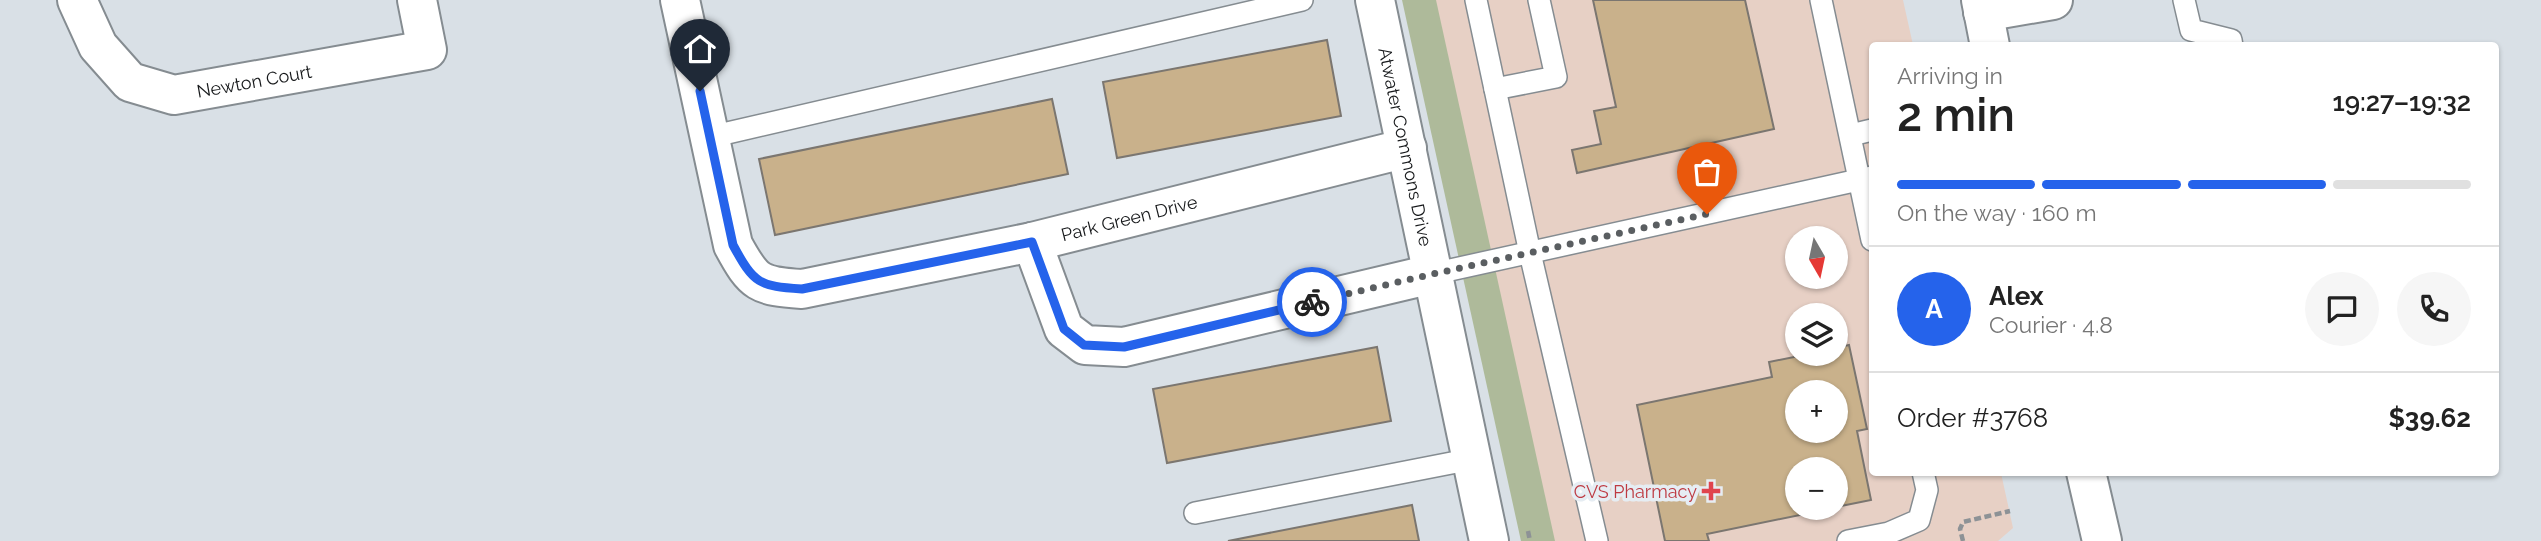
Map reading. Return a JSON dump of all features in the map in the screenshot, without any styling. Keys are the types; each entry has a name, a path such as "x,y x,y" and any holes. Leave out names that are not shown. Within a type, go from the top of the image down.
{"street":[{"name":"Newton Court","path":"76,0 99,47 130,82 174,95 427,50 417,0"},
{"path":"680,0 710,137"},
{"name":"Atwater Commons Drive","path":"1375,0 1489,541"},
{"path":"1985,19 2053,0"},
{"name":"Park Green Drive","path":"710,137 733,245 745,267 765,286 802,289 1032,242 1406,148"},
{"path":"1032,242 1064,329 1084,345 1124,347 1433,274"},
{"path":"2087,476 2102,541"}],"lane":[{"path":"710,137 1302,0"},
{"path":"1476,0 1530,253 1597,541"},
{"path":"1496,89 1556,77 1539,0"},
{"path":"1821,0 1851,135 1866,179 1869,210"},
{"path":"2184,0 2191,30 2231,42"},
{"path":"1851,135 1869,131"},
{"path":"1433,274 1866,179"},
{"path":"1195,513 1472,459"},
{"path":"1847,541 1889,533 1919,520 1927,490 1924,476"}],"path":[{"path":"1963,541 1960,529 1963,522 2010,510"}],"shaded area":[{"path":"1423,0 1903,0 1912,42 1869,42 1869,476 2002,476 2013,528 1998,541 1536,541"}],"green space":[{"path":"1402,0 1436,0 1555,541 1521,541"}],"building":[{"path":"1593,0 1745,0 1774,129 1577,173 1572,150 1601,144 1594,111 1616,107"},
{"path":"1327,40 1341,116 1117,158 1103,82"},
{"path":"1052,99 1068,174 775,235 759,159"},
{"name":"CVS Pharmacy","path":"1849,345 1867,429 1857,431 1871,500 1848,505 1848,457 1785,457 1785,518 1707,534 1709,541 1665,541 1637,405 1772,377 1769,362 1785,359 1785,366 1848,366"},
{"path":"1377,347 1391,421 1167,463 1153,389"},
{"path":"1412,505 1419,541 1228,541"}],"way so far":[{"path":"1312,302 1707,214"}],"place":[{"name":"CVS Pharmacy","path":"1711,491"}],"route":[{"path":"700,91 733,245 745,267 765,286 802,289 1032,242 1064,329 1084,345 1124,347 1312,302"}]}
